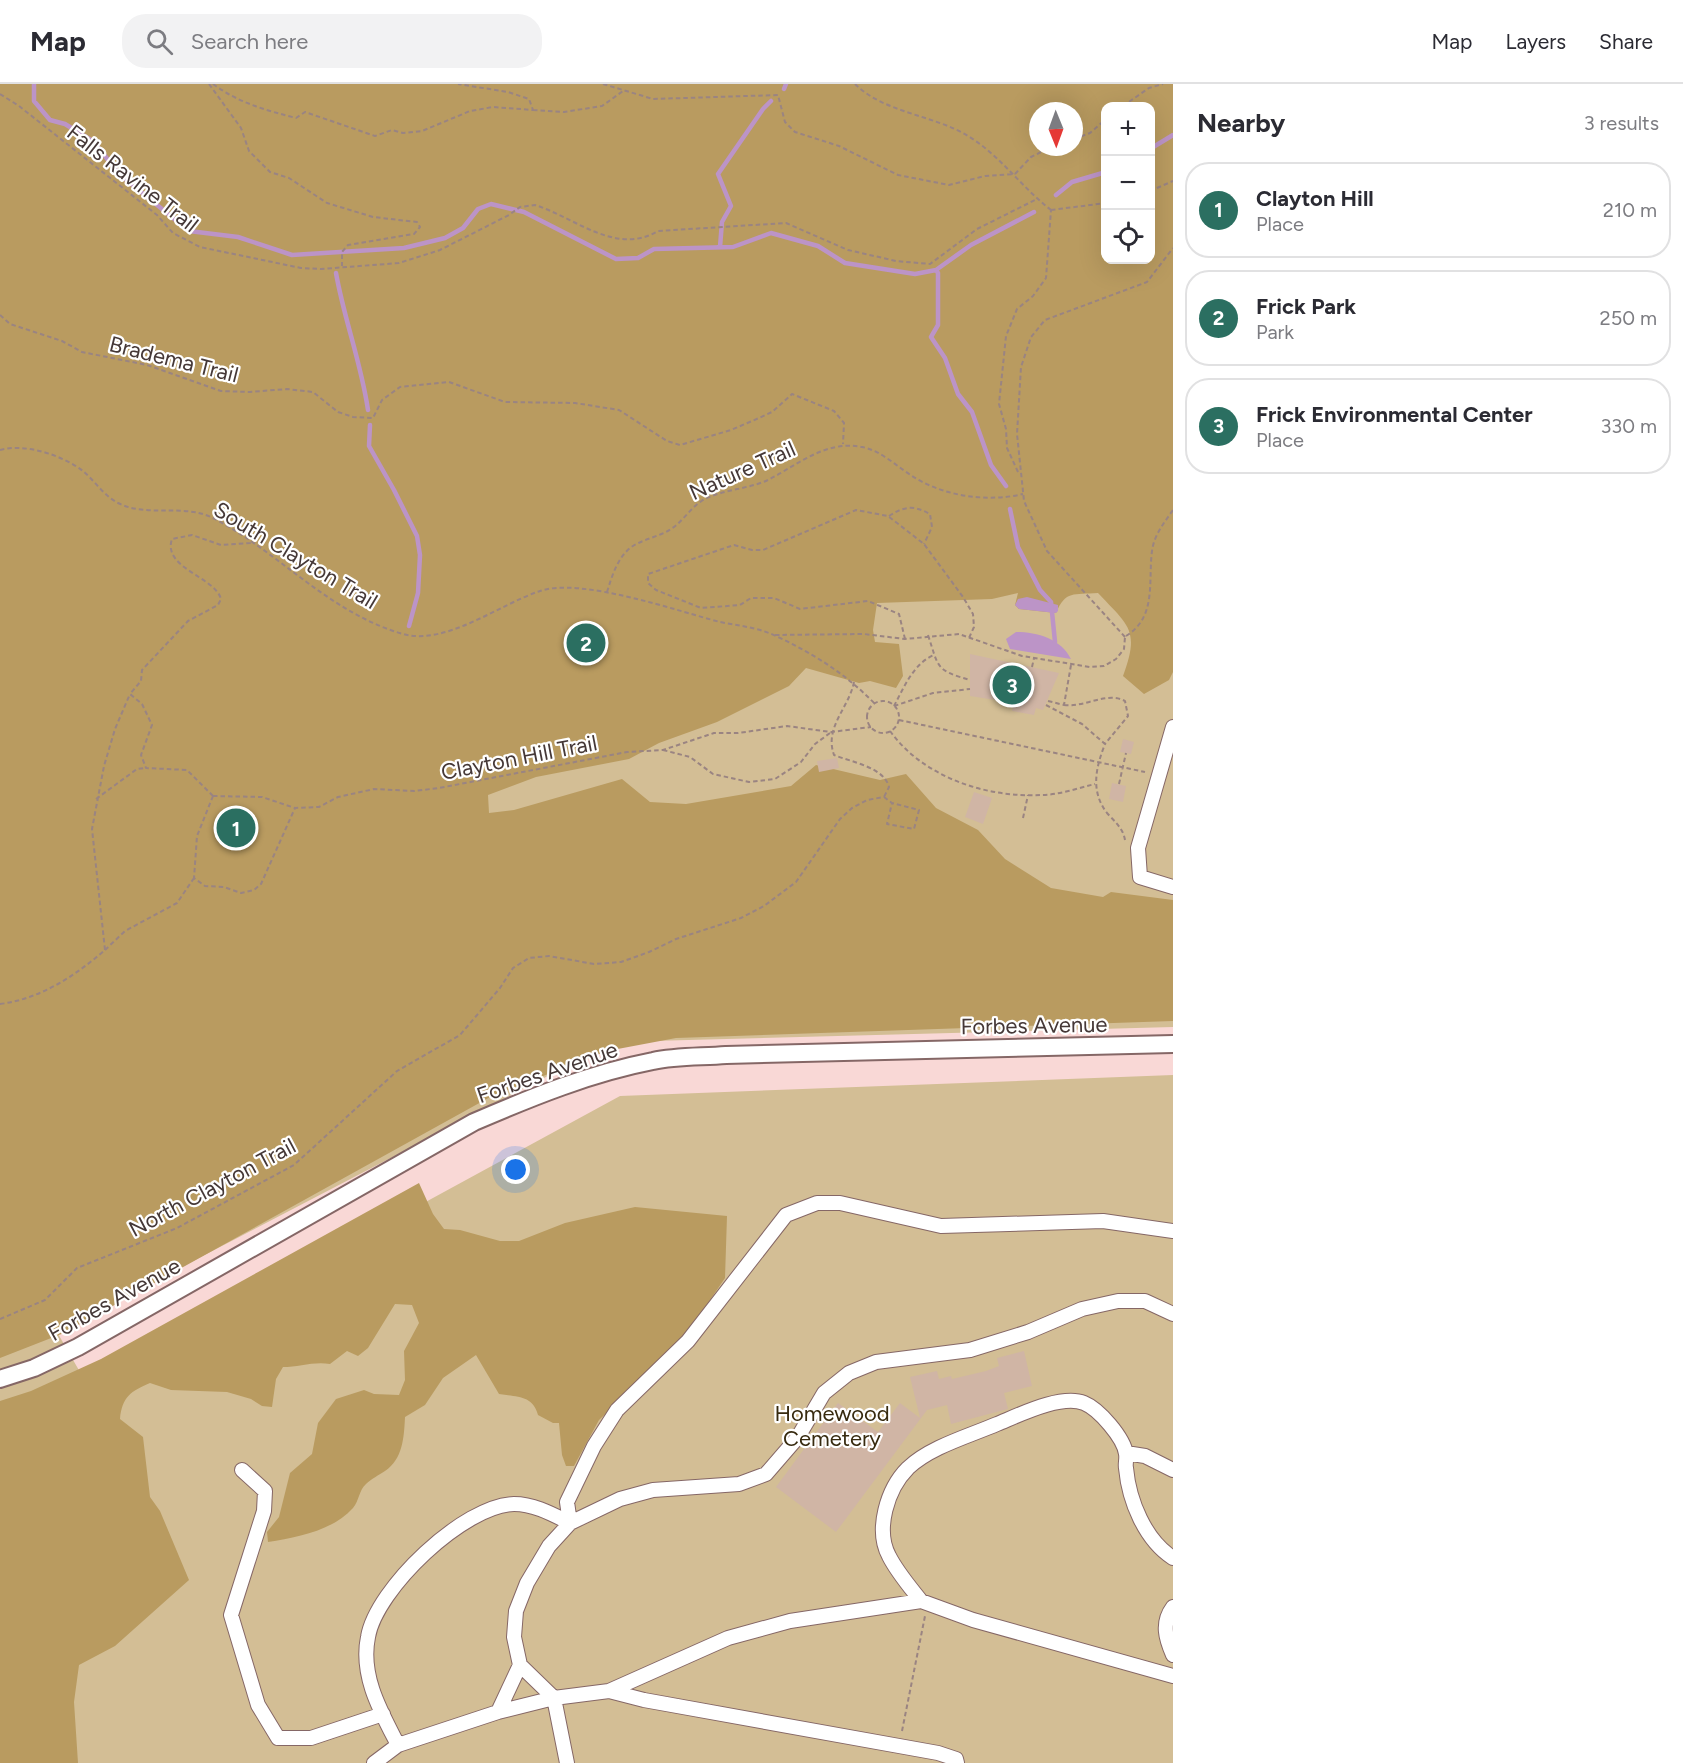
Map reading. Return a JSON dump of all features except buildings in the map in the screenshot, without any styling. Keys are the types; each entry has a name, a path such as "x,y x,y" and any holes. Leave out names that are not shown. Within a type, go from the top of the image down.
{"main road":[{"name":"Forbes Avenue","path":"0,1379 34,1368 78,1347 474,1122 535,1095 594,1076 654,1060 726,1055 1173,1044"}],"lane":[{"path":"1173,727 1138,848 1140,877 1173,887"},
{"path":"570,1523 567,1502 594,1446 617,1410 688,1341 786,1215 817,1203 840,1203 941,1226 1103,1221 1173,1231"},
{"path":"567,1763 554,1698 520,1665 514,1636 516,1611 527,1583 544,1555 570,1523 620,1499 642,1493 739,1484 766,1474 798,1437 824,1393 849,1373 876,1362 970,1350 1028,1332 1082,1309 1118,1302 1145,1301 1173,1314"},
{"path":"924,1602 888,1555 882,1526 887,1502 907,1469 940,1449 1053,1403 1083,1402 1104,1415 1126,1453 1125,1467 1132,1496 1144,1528 1173,1558"},
{"path":"1126,1453 1145,1456 1173,1470"},
{"path":"242,1470 265,1491 264,1511 231,1615 258,1705 278,1738 311,1738 383,1714"},
{"path":"398,1745 374,1697 368,1669 367,1638 377,1608 401,1576 436,1545 476,1515 513,1504 544,1509 570,1523"},
{"path":"374,1763 385,1759 398,1745 498,1712 554,1698 609,1691 728,1638 790,1621 924,1602 973,1620 1173,1676"},
{"path":"1173,1607 1167,1615 1165,1636 1173,1655"},
{"path":"498,1712 520,1665"},
{"path":"609,1691 644,1700 938,1753 956,1760 957,1763"}],"path":[{"path":"211,84 234,99 267,111 296,118 305,112 375,136 392,130 422,131 470,111 493,107 564,112 603,106 625,89"},
{"path":"211,84 241,128 249,152 270,172 289,178 327,202 373,217 417,222 420,227 414,234 348,245 342,252 342,266"},
{"path":"458,84 508,92 529,99 533,110"},
{"path":"603,84 653,99 778,95 785,122 795,132 839,146 898,175 949,184 985,176 1015,174 1033,156"},
{"path":"855,84 863,92 896,107 937,120 966,134 992,151 1037,199 1051,210 1101,204"},
{"path":"1129,102 1149,88 1163,84"},
{"name":"Falls Ravine Trail","path":"0,94 19,106 157,215 173,233 200,247 301,268 399,263 440,250 509,215 520,207 535,205 556,211 597,232 621,241 646,238 658,231 712,230 786,223 848,250 896,261 930,264 977,229 1037,199"},
{"path":"1083,136 1101,123"},
{"path":"1155,189 1173,181"},
{"path":"1019,475 1007,448 1006,429 999,404 1006,336 1017,309 1032,296 1046,278 1051,210"},
{"path":"1125,637 1047,551 1023,494 1019,475 1017,434 1021,367 1024,352 1035,330 1048,317 1111,297 1147,282 1173,248"},
{"name":"Bradema Trail","path":"0,315 10,324 62,341 82,352 147,365 221,391 250,392 287,389 313,392 338,412 353,417 374,418 382,400 400,387 449,382 505,402 575,403 619,410 667,441 680,445 749,422 771,412 786,397 798,395 834,411 844,423 843,444"},
{"path":"843,444 865,447 882,455 918,480 939,488 980,499 1008,498 1023,494"},
{"name":"Nature Trail","path":"607,593 615,566 629,549 672,528 690,509 707,498 768,480 823,450 843,444"},
{"name":"South Clayton Trail","path":"0,450 34,450 60,459 82,471 115,501 132,510 168,509 194,512 212,518 252,543 316,590 346,608 404,634 438,633 486,616 542,590 576,589 607,593 645,600 749,626 775,635 817,657 854,682 874,704"},
{"path":"888,516 903,507 917,507 930,514 932,527 924,544"},
{"path":"905,639 899,614 868,601 800,609 774,598 751,598 740,605 701,608 656,590 648,583 648,574 734,544 752,550 763,550 856,510 888,516 924,544 973,614 974,627 969,638"},
{"path":"775,635 864,634 905,639 928,635 959,634 1002,651 1070,665 1104,666 1116,659 1124,649 1125,637 1139,624 1149,606 1152,552 1156,534 1173,510"},
{"path":"105,950 92,829 96,799 115,729 130,694 141,681 142,670 189,621 218,605 221,599 219,593 192,574 172,554 169,546 172,539 192,535 221,545 252,543"},
{"path":"699,615 701,608"},
{"path":"928,635 939,666 945,673 970,680"},
{"path":"894,706 909,679 925,659 935,655"},
{"path":"1032,667 1034,658"},
{"path":"1064,705 1070,665"},
{"path":"854,682 851,695 831,732 830,746 834,755 874,769 887,779 889,787 884,797 891,803 919,810 914,829 887,824 891,803"},
{"path":"894,706 924,696 970,689"},
{"path":"130,694 142,704 152,725 141,755 146,768"},
{"path":"1048,701 1064,705 1088,705 1114,697 1125,701 1128,716 1105,744 1098,762 1095,784 1099,801 1120,827 1125,844"},
{"path":"886,702 894,706 899,720 890,731 880,732 871,727 868,713 874,704 886,702"},
{"path":"1046,705 1082,724 1105,744"},
{"path":"899,720 1159,775"},
{"name":"Clayton Hill Trail","path":"213,796 262,797 295,808 320,807 338,798 374,789 414,791 439,788 627,752 663,750 714,733 738,733 787,726 831,732 871,727"},
{"path":"890,731 922,761 956,781 999,794 1059,793 1095,784"},
{"path":"663,750 690,758 713,774 749,782 775,779 801,762 815,744 831,732"},
{"path":"1119,784 1126,753"},
{"path":"0,1004 38,994 85,968 124,931 177,903 194,878 196,836 213,796 187,770 137,769 96,799"},
{"path":"1023,818 1028,795"},
{"name":"North Clayton Trail","path":"0,1318 45,1300 77,1268 177,1228 294,1165 397,1071 460,1035 500,988 513,968 529,958 549,956 594,964 621,962 676,939 741,918 764,906 796,882 840,819 852,808 867,800 884,797"},
{"path":"194,878 205,886 224,887 242,893 254,890 265,876 295,808"},
{"path":"899,1746 924,1602"}],"green space":[{"name":"Homewood Cemetery","path":"0,84 1173,84 1173,1027 613,1042 57,1332 88,1386 620,1096 1173,1075 1173,1763 0,1763"}],"shaded area":[{"path":"0,84 1173,84 1173,672 1169,680 1144,694 1123,676 1131,648 1131,638 1124,622 1098,593 1071,595 1063,600 1056,613 1019,609 1015,605 1018,593 992,599 877,603 873,630 875,642 899,644 903,676 896,688 870,681 859,683 806,668 789,686 717,722 659,743 629,759 536,777 488,795 489,813 514,810 622,779 650,802 686,804 791,786 816,765 880,780 906,774 936,808 978,830 1005,859 1051,888 1103,897 1111,892 1173,900 1173,1021 676,1038 607,1051 492,1096 64,1333 0,1358"},
{"path":"1027,597 1058,605 1058,611 1056,613 1019,609 1015,605 1018,599"},
{"path":"1016,632 1032,633 1048,638 1061,646 1071,659 1010,649 1006,639"},
{"path":"419,1183 433,1214 444,1229 460,1230 500,1241 519,1241 565,1223 635,1207 727,1216 725,1278 680,1344 599,1420 574,1466 566,1466 562,1455 559,1423 553,1423 538,1415 536,1408 528,1400 499,1394 476,1355 443,1378 425,1405 405,1417 403,1440 396,1460 364,1486 357,1502 345,1516 314,1532 279,1540 268,1542 267,1532 279,1517 290,1473 312,1454 318,1423 336,1399 364,1390 374,1394 399,1395 405,1380 404,1351 419,1323 412,1305 395,1304 368,1348 358,1356 347,1351 330,1364 283,1367 276,1379 272,1407 262,1406 251,1399 227,1392 171,1390 150,1383 133,1392 125,1400 120,1419 143,1437 150,1497 160,1511 189,1580 115,1646 79,1665 74,1702 78,1763 0,1763 0,1401 31,1391 101,1359"}],"waterway":[{"path":"34,84 34,101 50,120 65,124 94,142 119,174 189,231 238,237 292,255 404,248 445,238 463,228 478,209 491,204 524,212 616,259 638,258 654,249 733,247 771,233 818,246 845,263 915,274 936,270 971,245 1034,212"},
{"path":"784,89 786,84"},
{"path":"720,247 722,222 731,206 718,174 771,101"},
{"path":"1155,146 1173,135"},
{"path":"1056,195 1072,182 1101,173"},
{"path":"936,270 938,273 938,325 931,337 945,358 958,394 972,412 991,465 1006,486"},
{"path":"336,273 368,410"},
{"path":"370,425 369,446 417,536 420,555 418,593 409,626"},
{"path":"1010,509 1018,547 1040,590 1051,602 1055,642"}],"place":[{"name":"Frick Park","path":"586,643"},
{"name":"Frick Environmental Center","path":"1012,685"},
{"name":"Clayton Hill","path":"236,828"}]}
